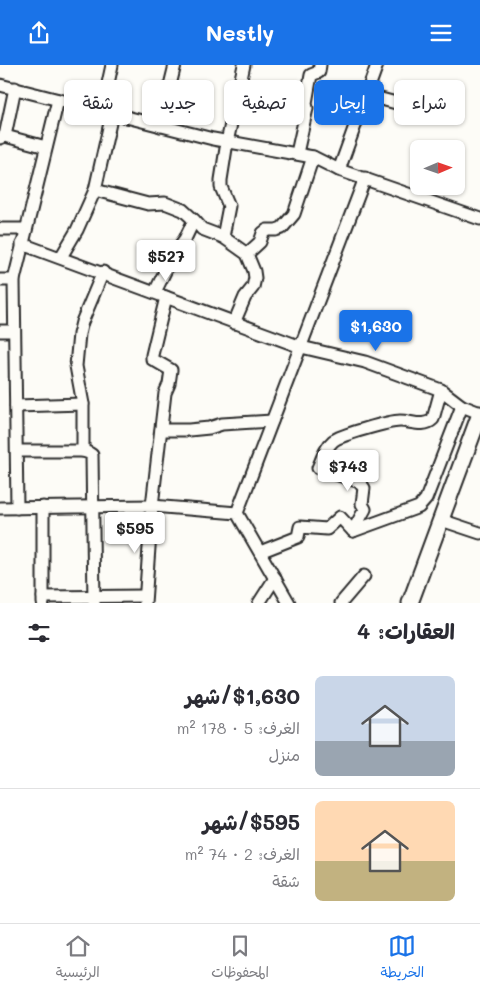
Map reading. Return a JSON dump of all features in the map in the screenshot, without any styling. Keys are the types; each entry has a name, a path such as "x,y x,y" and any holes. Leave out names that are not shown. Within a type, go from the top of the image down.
{"main road":[{"path":"410,603 480,414"}],"street":[{"path":"110,80 112,65"},
{"path":"160,127 175,65"},
{"path":"223,237 229,206 222,187 227,142 244,65"},
{"path":"297,153 307,108 306,103 311,75 319,72 320,65"},
{"path":"372,80 378,65"},
{"path":"0,85 64,102"},
{"path":"15,89 2,137 46,147"},
{"path":"17,508 13,331 14,280 58,100"},
{"path":"132,120 227,142 313,157 339,170 480,219"},
{"path":"61,257 84,217 95,191 105,125"},
{"path":"339,170 355,125"},
{"path":"247,254 260,242 263,233 267,230 282,228 291,219 313,157"},
{"path":"237,513 365,178"},
{"path":"95,191 148,204 165,203 183,210 202,229 223,237 247,254 255,278 253,287 245,297 234,323"},
{"path":"155,292 173,255 185,239 194,220"},
{"path":"0,229 26,229"},
{"path":"22,243 301,347 365,362 441,390 462,407 480,414"},
{"path":"83,451 83,404 76,366 78,334 103,272"},
{"path":"0,280 14,280"},
{"path":"43,507 43,600 145,599 160,430 165,393 170,384 171,370 152,359 166,297"},
{"path":"0,331 13,331"},
{"path":"353,531 365,509 362,504 364,488 359,482 318,468 328,447 342,436 396,421 420,424 430,423 433,419 441,390"},
{"path":"16,406 83,404"},
{"path":"353,531 422,505 462,407"},
{"path":"160,430 190,430 209,428 222,424 272,421"},
{"path":"17,451 83,451 89,453 93,459 94,600"},
{"path":"0,507 152,506 237,513"},
{"path":"237,513 289,603"},
{"path":"260,552 298,537 300,527 326,529 340,517 353,531"},
{"path":"441,520 480,533"},
{"path":"341,603 364,577"},
{"path":"259,603 275,578"}]}
